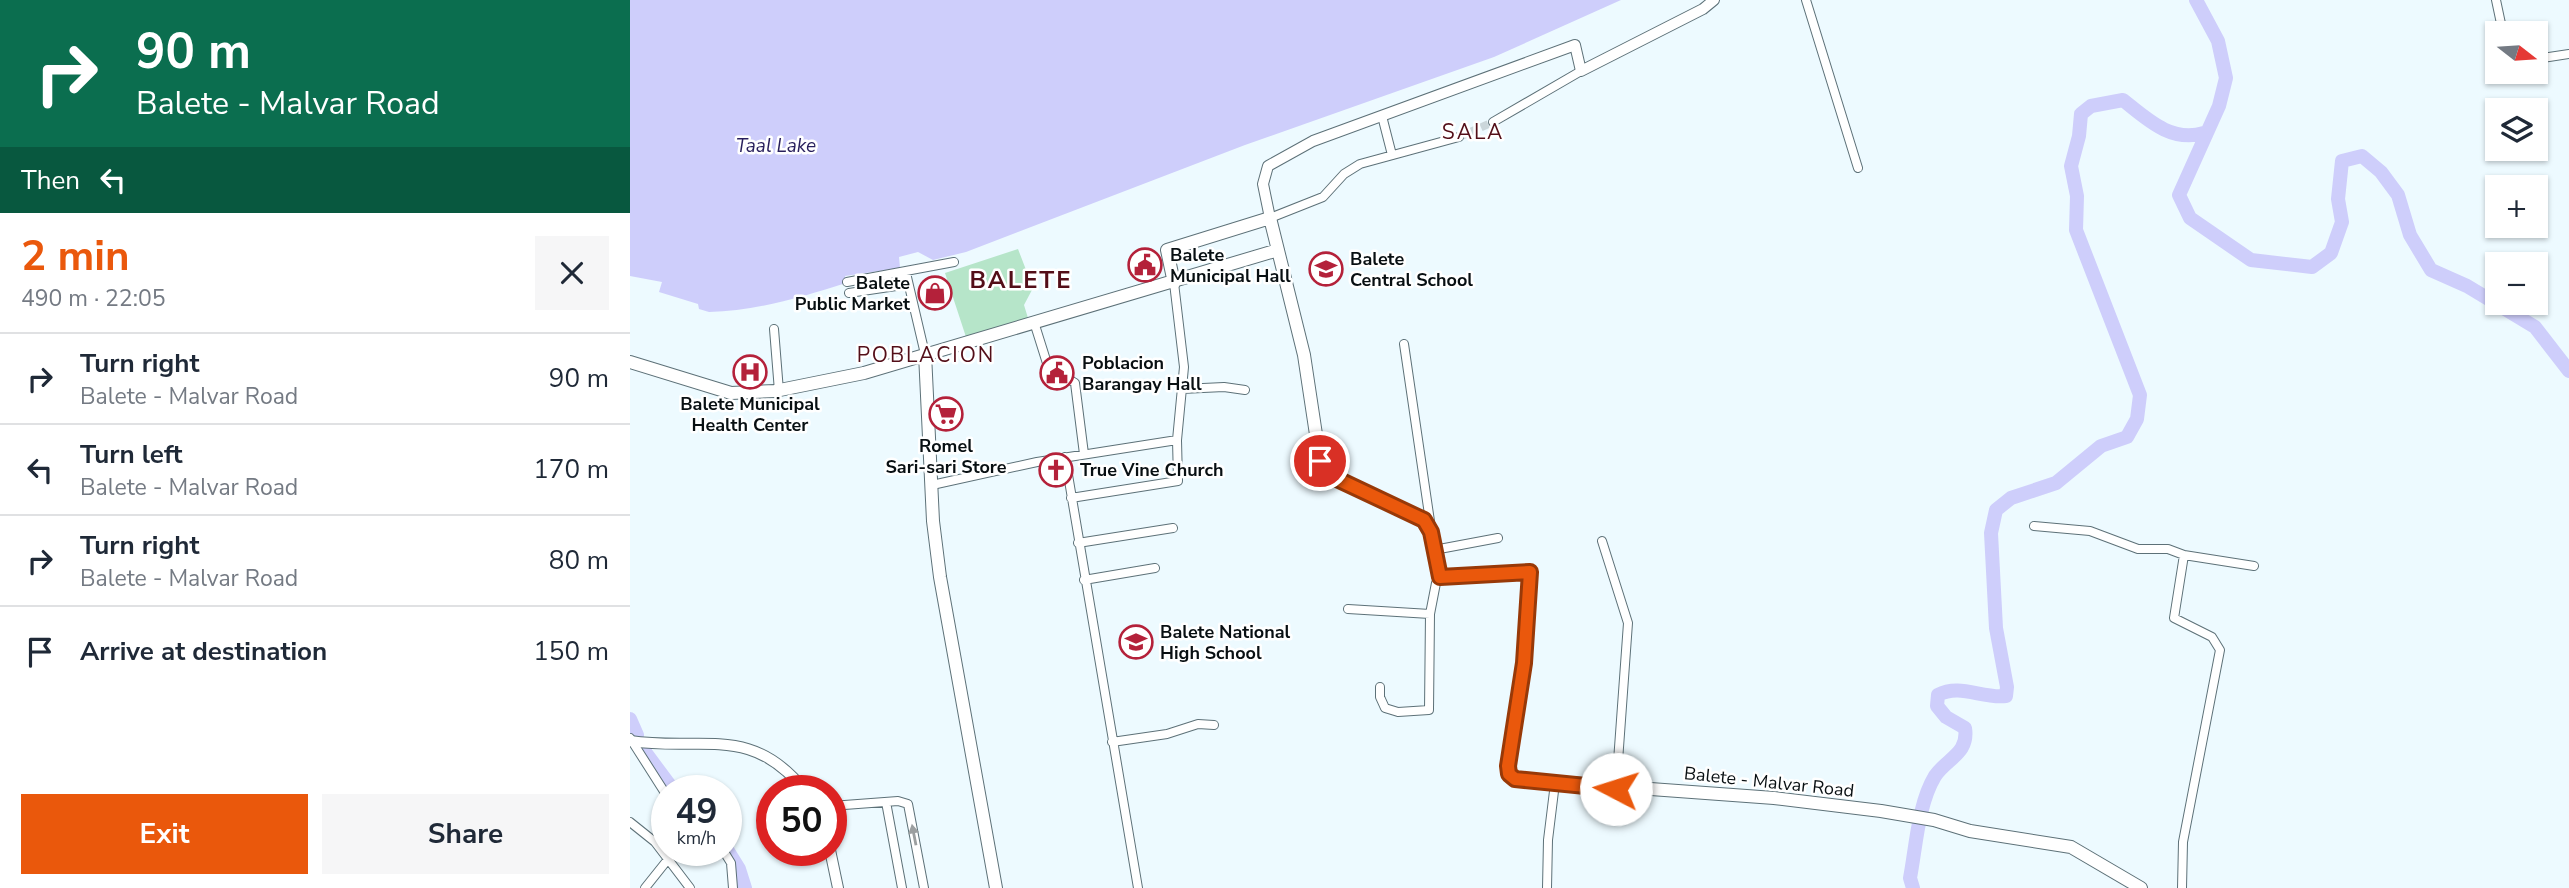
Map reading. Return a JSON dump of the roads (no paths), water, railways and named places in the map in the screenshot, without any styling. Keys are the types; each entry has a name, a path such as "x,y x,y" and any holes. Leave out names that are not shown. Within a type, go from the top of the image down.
{"main road":[{"path":"1174,283 1167,250 1270,218 1304,355 1320,461 1335,478 1406,509 1424,520 1431,532 1440,577"},
{"path":"630,362 731,393 779,391 864,373 1278,250"},
{"path":"925,354 940,577 996,888"},
{"name":"Balete - Malvar Road","path":"1440,577 1525,570 1531,574 1524,663 1508,766 1509,774 1515,779 1616,789 1774,798 1934,820 1970,831 2071,847 2141,888"}],"street":[{"path":"1493,122 1581,71 1703,9 1714,0"},
{"path":"1806,0 1858,168"},
{"path":"2496,0 2500,21"},
{"path":"1459,137 1360,164 1343,174 1323,197 1270,218 1263,184 1268,166 1313,141 1575,45 1581,71"},
{"path":"2548,57 2569,54"},
{"path":"1382,116 1392,155"},
{"path":"847,282 954,262"},
{"path":"849,293 896,286 909,272"},
{"path":"909,272 925,354"},
{"path":"1071,498 1178,481 1177,440 1184,367 1174,283"},
{"path":"1034,322 1051,376 1056,382 1070,380 1075,383 1084,454"},
{"path":"774,328 779,391"},
{"path":"1404,344 1431,532"},
{"path":"1182,389 1224,387 1245,390"},
{"path":"932,485 1065,457 1177,440"},
{"path":"1065,457 1138,888"},
{"path":"2034,526 2090,531 2138,549 2168,549 2184,555 2254,566"},
{"path":"1078,542 1173,528"},
{"path":"1434,550 1498,538"},
{"path":"1602,541 1628,623 1616,789"},
{"path":"2182,888 2183,842 2220,650 2212,637 2174,618 2184,555"},
{"path":"1084,580 1155,568"},
{"path":"1380,687 1380,697 1385,708 1398,712 1429,710 1430,614 1436,583 1440,577"},
{"path":"1348,609 1430,614"},
{"path":"1112,742 1167,734 1198,724 1214,724"},
{"path":"631,740 661,746 719,743 741,746 774,760 789,775"},
{"path":"631,740 654,775"},
{"path":"1547,888 1548,840 1555,783"},
{"path":"847,806 886,802 908,804 924,888"},
{"path":"886,802 902,888"},
{"path":"630,822 651,839"},
{"path":"645,888 663,866"},
{"path":"675,866 690,888"},
{"path":"731,866 733,888"},
{"path":"833,866 838,888"}],"water":[{"name":"Taal Lake","path":"630,0 1621,0 1494,57 1245,145 966,252 933,260 918,252 899,257 900,268 845,276 846,283 813,293 761,306 709,312 699,309 698,304 659,292 662,282 630,276"}],"waterway":[{"path":"2196,0 2218,41 2226,78 2219,106 2179,195 2190,218 2251,260 2312,267 2331,253 2342,222 2338,199 2342,161 2362,156 2381,172 2398,195 2410,235 2431,270 2467,286 2535,327 2569,371"},
{"path":"1913,888 1910,878 1918,826 1929,787 1940,770 1960,750 1965,737 1965,728 1946,717 1937,706 1938,695 1963,691 2006,696 2007,687 1996,628 1991,533 1996,510 2011,498 2056,483 2101,446 2127,437 2137,419 2140,395 2076,230 2077,196 2071,166 2079,136 2081,114 2091,106 2123,100 2150,121 2170,132 2181,135 2204,133"},
{"path":"630,719 637,735"},
{"path":"645,752 662,775"},
{"path":"737,866 745,888"}],"tunnel":[{"path":"1459,137 1493,122"}],"place":[{"name":"Balete Municipal Hall","path":"1145,265"},
{"name":"Balete Central School","path":"1326,269"},
{"name":"Balete Public Market","path":"935,293"},
{"name":"Balete Municipal Health Center","path":"750,372"},
{"name":"Poblacion Barangay Hall","path":"1057,373"},
{"name":"Romel Sari-sari Store","path":"946,414"},
{"name":"True Vine Church","path":"1056,470"},
{"name":"Balete National High School","path":"1136,642"}],"district":[{"name":"SALA","path":"1473,132"},
{"name":"BALETE","path":"1021,280"},
{"name":"POBLACION","path":"926,355"}]}
